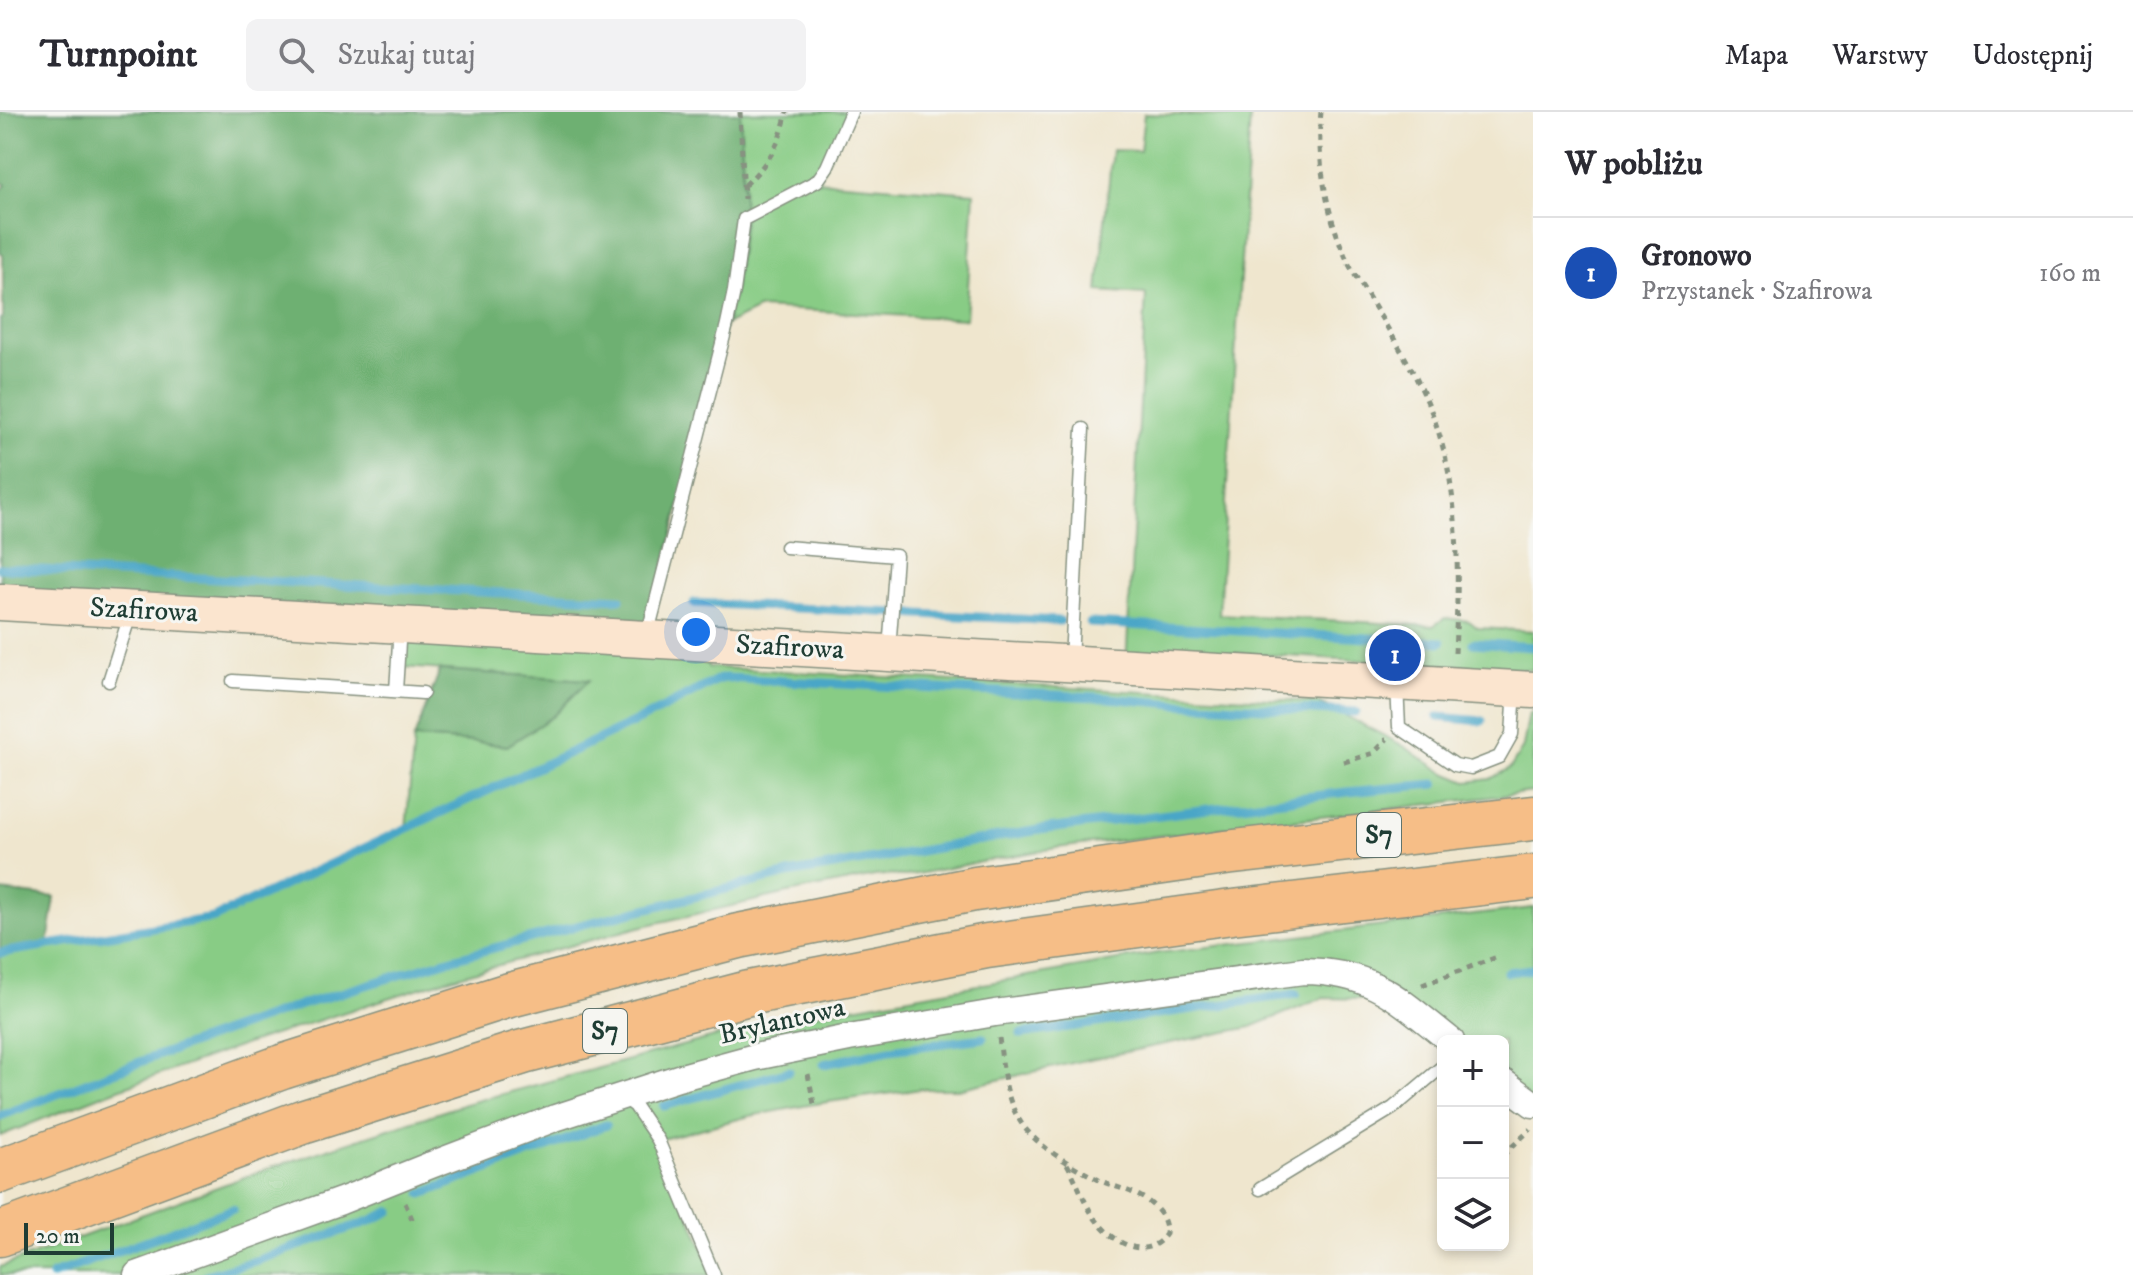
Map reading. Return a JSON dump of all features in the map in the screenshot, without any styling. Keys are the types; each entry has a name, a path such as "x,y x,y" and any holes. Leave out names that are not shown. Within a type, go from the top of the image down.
{"highway":[{"name":"S7","path":"0,1171 282,1067 506,996 738,936 975,889 1225,853 1533,818"},
{"name":"S7","path":"0,1234 305,1121 523,1052 749,993 987,946 1232,912 1533,877"}],"street":[{"name":"Szafirowa","path":"0,602 1524,690"},
{"name":"Brylantowa","path":"137,1275 620,1096 786,1050 995,1013 1303,971 1326,971 1360,978 1398,998 1444,1035"},
{"path":"1509,1086 1533,1104"}],"lane":[{"path":"646,639 727,324 744,219 817,181 827,167 851,112"},
{"path":"1071,663 1083,429"},
{"path":"786,547 896,556 889,653"},
{"path":"109,681 132,610"},
{"path":"396,691 400,625"},
{"path":"233,681 423,693"},
{"path":"1397,682 1399,727 1455,765 1471,768 1499,757 1512,734 1524,690"},
{"path":"1260,1189 1393,1108 1437,1071"},
{"path":"620,1096 635,1106 658,1140 714,1275"}],"path":[{"path":"740,112 744,219"},
{"path":"744,186 764,166 781,139 787,112"},
{"path":"1321,112 1319,161 1334,223 1347,260 1416,377 1433,415 1445,460 1456,511 1458,581 1454,686"},
{"path":"1344,762 1374,753 1399,727"},
{"path":"1398,998 1500,956"},
{"path":"995,1013 1005,1078 1020,1121 1036,1140 1064,1159 1098,1179 1149,1202 1164,1221 1166,1234 1161,1241 1149,1248 1132,1248 1109,1234 1098,1224 1064,1159"},
{"path":"1509,1149 1533,1127"}],"green space":[{"path":"0,112 740,112 744,219 734,291 646,639 0,602 0,319 3,318 3,254 0,252 0,191 6,185 0,181"},
{"path":"740,112 851,112 818,181 974,193 966,319 760,308 727,324 744,186"},
{"path":"1144,114 1250,117 1219,614 1433,626 1445,618 1469,621 1478,628 1533,631 1533,670 1218,652 1217,671 1126,666 1146,294 1098,291 1112,150 1140,151"},
{"path":"405,625 709,642 708,667 1319,702 1402,745 1443,772 1467,782 1490,779 1511,767 1523,747 1529,713 1533,713 1533,792 1056,848 906,876 880,875 788,893 639,927 451,978 258,1040 113,1091 0,1136 0,953 214,918 406,830 414,738 507,746 553,716 588,680 403,667"},
{"path":"440,670 589,680 553,716 507,746 414,738"},
{"path":"0,891 55,897 48,944 0,953"},
{"path":"1533,908 1533,1104 1509,1086 1509,1035 1443,1035 1374,985 1364,999 1323,998 1251,1027 958,1089 921,1089 750,1116 658,1140 714,1275 0,1275 0,1267 258,1172 465,1104 774,1021 1158,953"}],"waterway":[{"path":"0,568 620,599"},
{"path":"694,603 1060,621"},
{"path":"1090,623 1441,642"},
{"path":"1473,643 1533,647"},
{"path":"0,953 214,918 725,678 1356,712"},
{"path":"1438,717 1482,721"},
{"path":"0,1116 301,1005 445,961 788,874 1039,830 1435,784"},
{"path":"1507,972 1533,969"},
{"path":"1021,1034 1296,994"},
{"path":"824,1064 890,1050 983,1038"},
{"path":"664,1106 789,1071"},
{"path":"422,1194 606,1125"},
{"path":"52,1275 233,1209"},
{"path":"206,1275 258,1260 391,1211"}],"place":[{"name":"Gronowo","path":"1395,655"}]}
